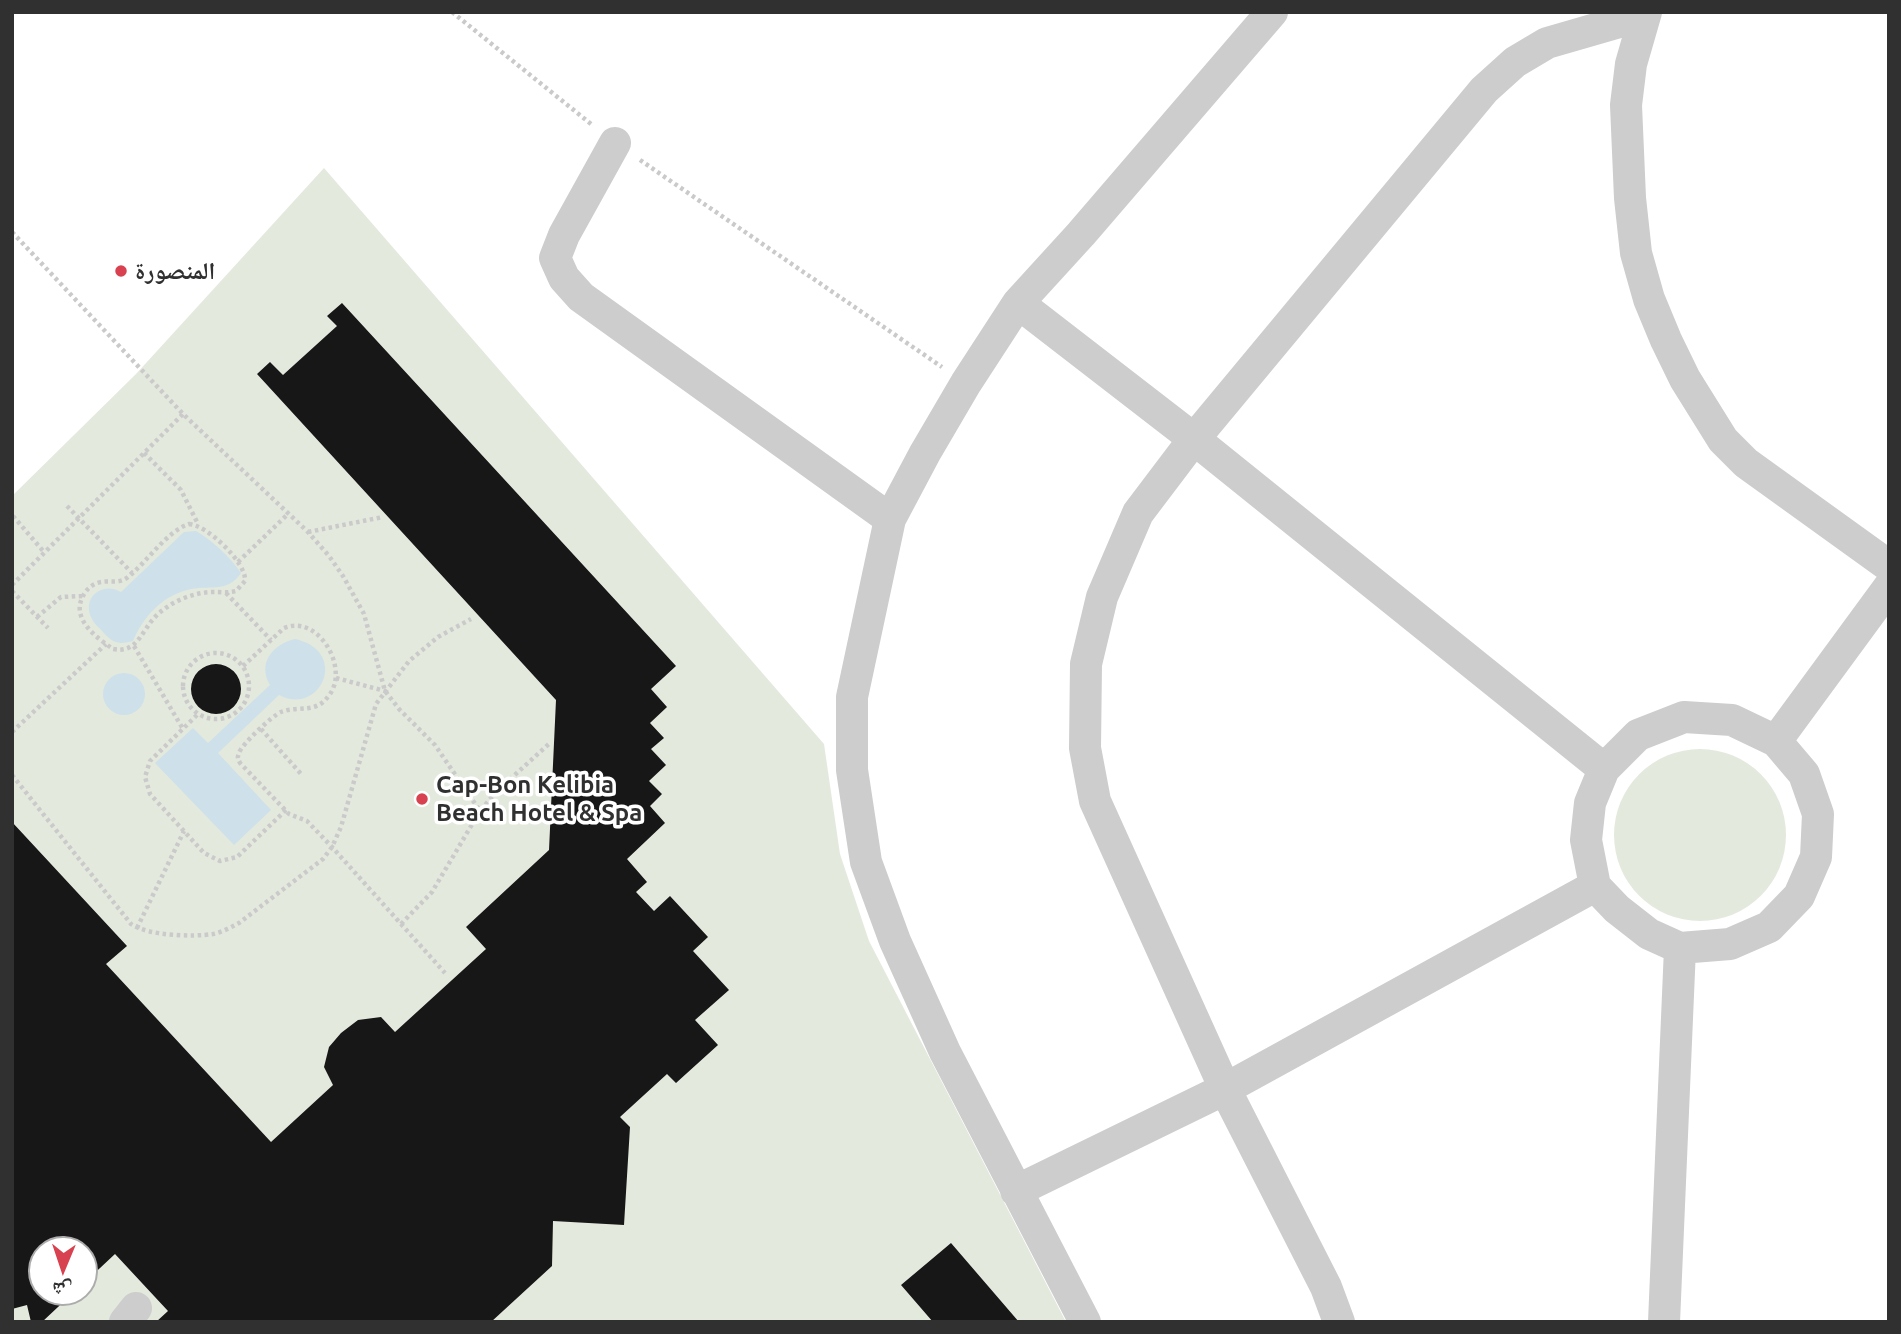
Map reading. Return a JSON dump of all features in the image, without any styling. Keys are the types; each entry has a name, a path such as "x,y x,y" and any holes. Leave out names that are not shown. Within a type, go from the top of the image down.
{"street":[{"path":"1085,1322 939,1040 895,941 866,862 852,770 852,697 890,519 966,383 1018,303 1272,12"},
{"path":"1339,1322 1326,1287 1224,1089 1095,801 1085,748 1086,664 1102,597 1138,513 1194,439 1484,90 1516,62 1547,43 1645,14"},
{"path":"1645,14 1631,64 1626,106 1630,198 1636,253 1649,299 1666,340 1685,379 1723,440 1746,463 1889,566"},
{"path":"615,143 564,235 555,258 564,278 581,298 890,519"},
{"path":"1018,303 1194,439 1605,769"},
{"path":"1776,741 1889,587"},
{"path":"1684,717 1732,720 1776,741 1804,774 1818,814 1816,857 1799,896 1769,927 1730,944 1680,948 1649,934 1616,909 1595,886 1586,840 1590,803 1605,769 1638,735 1684,717"},
{"path":"1016,1191 1224,1089 1595,886"},
{"path":"1664,1322 1680,948"}],"path":[{"path":"452,12 615,143 966,383"},
{"path":"12,232 183,414 308,532 336,566 358,601 371,633 385,691 435,746 480,811"},
{"path":"12,585 183,414"},
{"path":"144,453 181,490 198,524 244,568 245,582 236,591 198,594 169,606 157,615 134,646 120,651 106,645 81,617 79,610 83,596 93,585 107,581 118,582 132,573 181,526 198,524"},
{"path":"67,506 132,573"},
{"path":"238,562 288,513"},
{"path":"13,516 44,552"},
{"path":"308,532 383,517"},
{"path":"12,591 48,628"},
{"path":"226,593 271,640"},
{"path":"37,617 61,597 83,596"},
{"path":"12,775 126,918 137,928 200,935 224,931 239,923 323,859 341,827 376,704 419,653 438,637 471,619"},
{"path":"243,666 284,628 293,624 309,627 324,642 330,653 335,678 334,688 321,704 303,710 281,712 242,747 238,758 244,768 286,810 307,821 445,973"},
{"path":"12,732 106,645"},
{"path":"134,646 183,729"},
{"path":"215,653 235,659 248,675 248,696 237,713 217,720 197,715 184,698 183,677 195,660 215,653"},
{"path":"335,678 385,691"},
{"path":"197,715 150,761 145,777 150,794 184,831 211,858 229,860 237,858 286,810"},
{"path":"261,729 302,775"},
{"path":"401,924 432,892 480,811 503,785 551,742"},
{"path":"137,928 184,831"}],"shaded area":[{"name":"Cap-Bon Kelibia Beach Hotel & Spa","path":"324,168 824,744 840,854 869,941 1066,1322 12,1322 12,496 136,374"},
{"path":"1700,749 1733,756 1761,774 1779,802 1786,835 1779,868 1761,896 1733,914 1700,921 1667,914 1639,896 1621,868 1614,835 1621,802 1639,774 1667,756"}],"water":[{"path":"196,531 232,561 241,573 236,580 224,586 195,588 178,593 154,609 133,641 120,643 110,639 92,619 89,611 91,598 101,590 114,589 121,592 184,532"},
{"path":"295,639 312,646 322,656 325,668 323,680 317,690 307,697 294,699 279,695 218,753 271,810 234,845 155,763 193,728 208,743 270,685 265,669 269,656 280,645"},
{"path":"124,673 139,679 145,694 139,709 124,715 109,709 103,694 109,679"}],"building":[{"path":"342,303 676,666 651,689 667,707 650,723 664,738 651,749 666,765 649,781 662,794 650,806 665,823 627,859 647,882 636,892 654,911 670,896 708,937 693,951 729,990 695,1020 718,1045 676,1083 667,1074 620,1117 630,1127 624,1225 553,1221 552,1266 491,1322 156,1322 168,1311 115,1254 98,1270 98,1236 28,1236 28,1306 59,1306 42,1322 31,1322 27,1305 12,1309 12,822 127,946 106,964 271,1142 333,1085 324,1067 329,1047 341,1033 358,1020 381,1017 395,1032 486,949 466,927 549,850 556,700 257,374 270,362 283,375 337,326 327,316"},
{"path":"216,664 234,671 241,689 234,707 216,714 198,707 191,689 198,671"},
{"path":"951,1243 1019,1322 933,1322 901,1285"}],"place":[{"name":"المنصورة","path":"121,271"},
{"name":"Cap-Bon Kelibia Beach Hotel & Spa","path":"422,799"}]}
